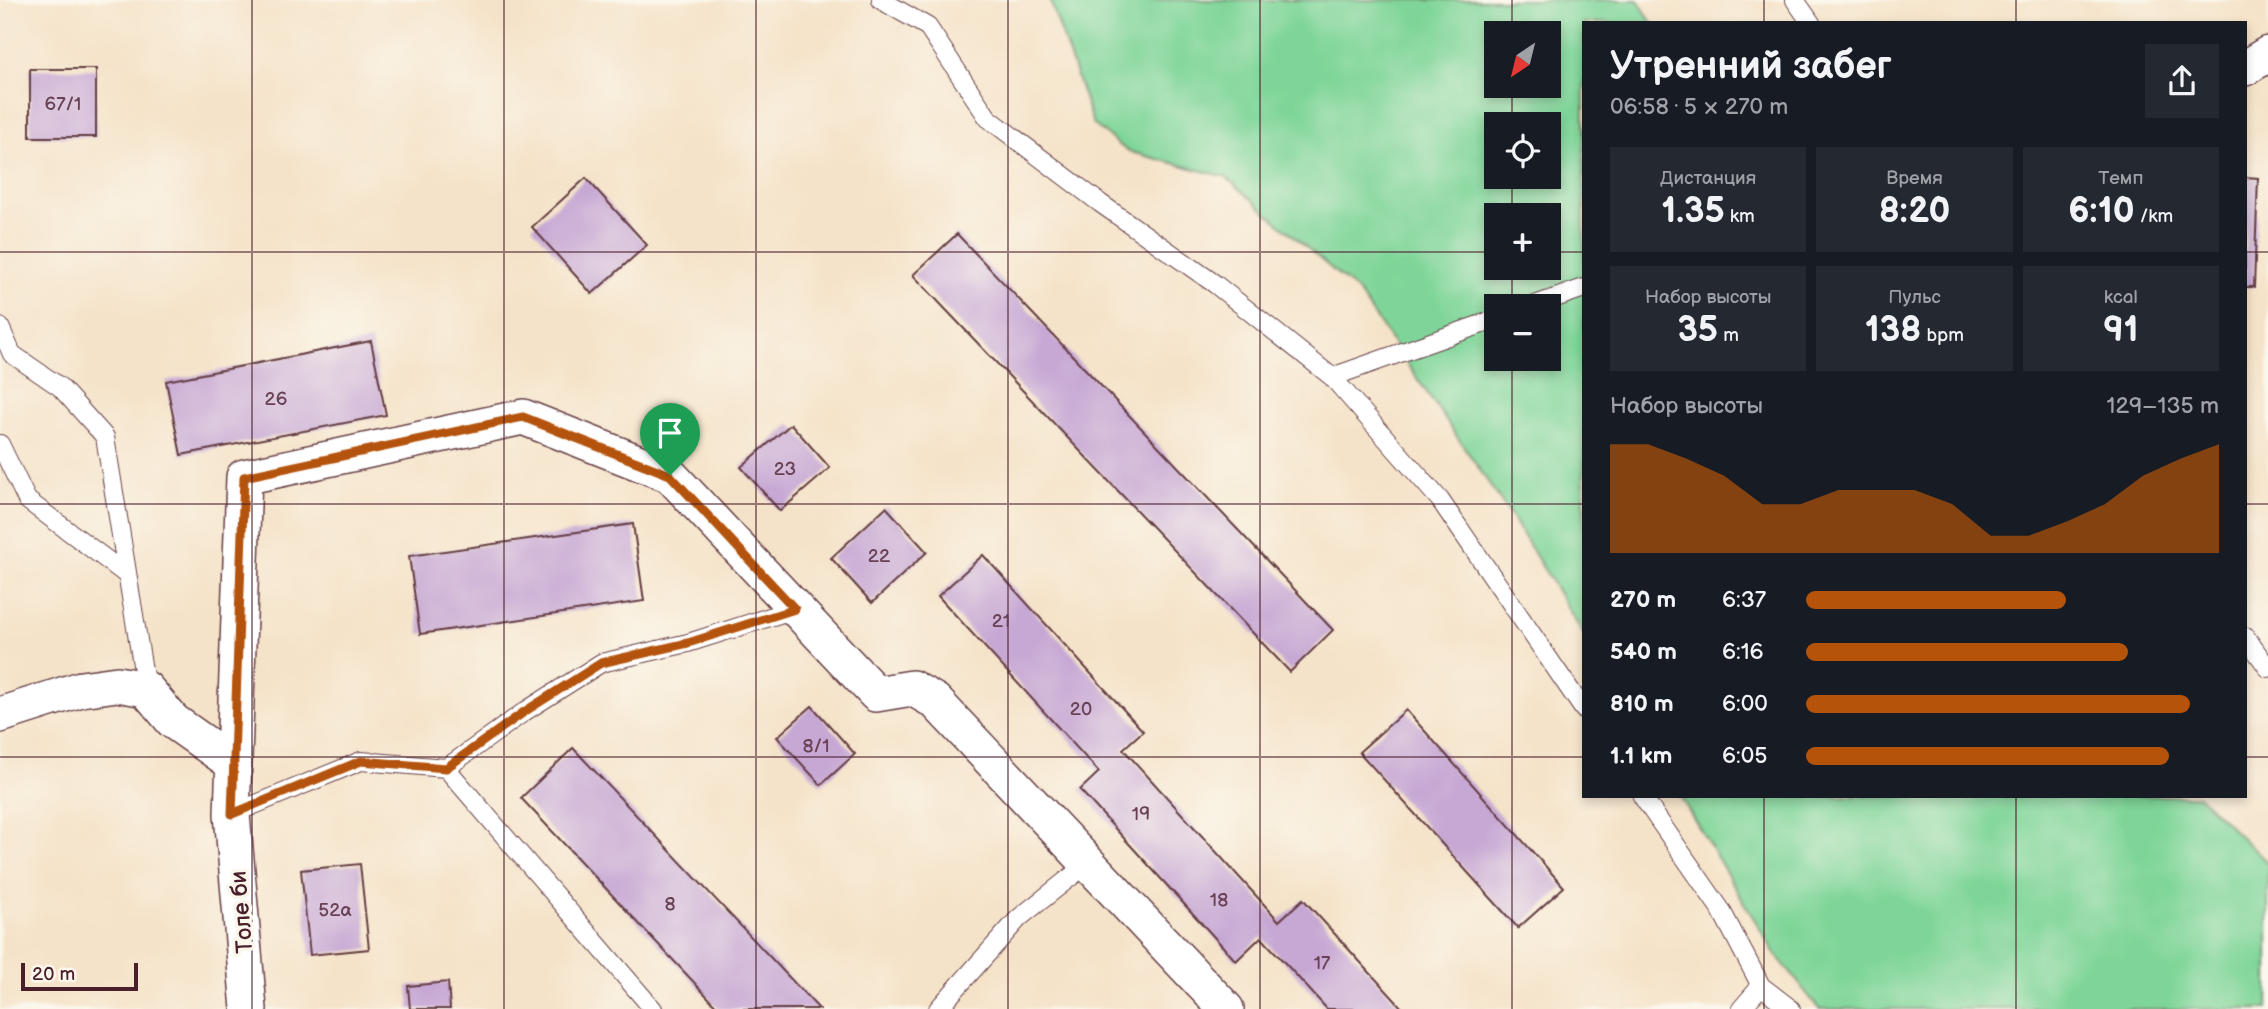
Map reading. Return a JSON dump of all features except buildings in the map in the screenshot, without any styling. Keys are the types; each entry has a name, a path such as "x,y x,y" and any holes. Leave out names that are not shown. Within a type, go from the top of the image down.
{"street":[{"path":"2247,67 2268,54"},
{"name":"Толе би","path":"249,1009 232,814 244,477 523,417 670,475 795,609"},
{"path":"795,609 876,694 912,688 935,701 1226,1009"},
{"path":"0,715 81,689 117,684 146,690 173,721 234,764"}],"lane":[{"path":"881,0 928,27 988,118 1049,160 1100,203 1215,284 1332,377 1440,500 1582,707"},
{"path":"1795,0 1810,21"},
{"path":"1561,296 1582,289"},
{"path":"1332,377 1484,323"},
{"path":"0,327 12,354 60,387 105,437 146,690"},
{"path":"0,444 27,500 127,575"},
{"path":"232,814 361,761 446,768 524,712 601,663 688,643 795,609"},
{"path":"2247,639 2268,668"},
{"path":"446,768 653,1009"},
{"path":"1643,798 1721,910 1761,986 1791,1009"},
{"path":"938,1009 1019,918 1087,864"},
{"path":"1741,1009 1761,986"}],"green space":[{"path":"1050,0 1638,0 1651,21 1582,21 1582,632 1514,520 1358,292 1226,177 1127,151 1093,124"},
{"path":"1681,798 2201,798 2268,863 2268,1009 1819,1009 1774,952"}],"route":[{"path":"523,417 670,475 795,609 688,643 601,663 524,712 446,768 361,761 232,814 244,477 523,417"}]}
